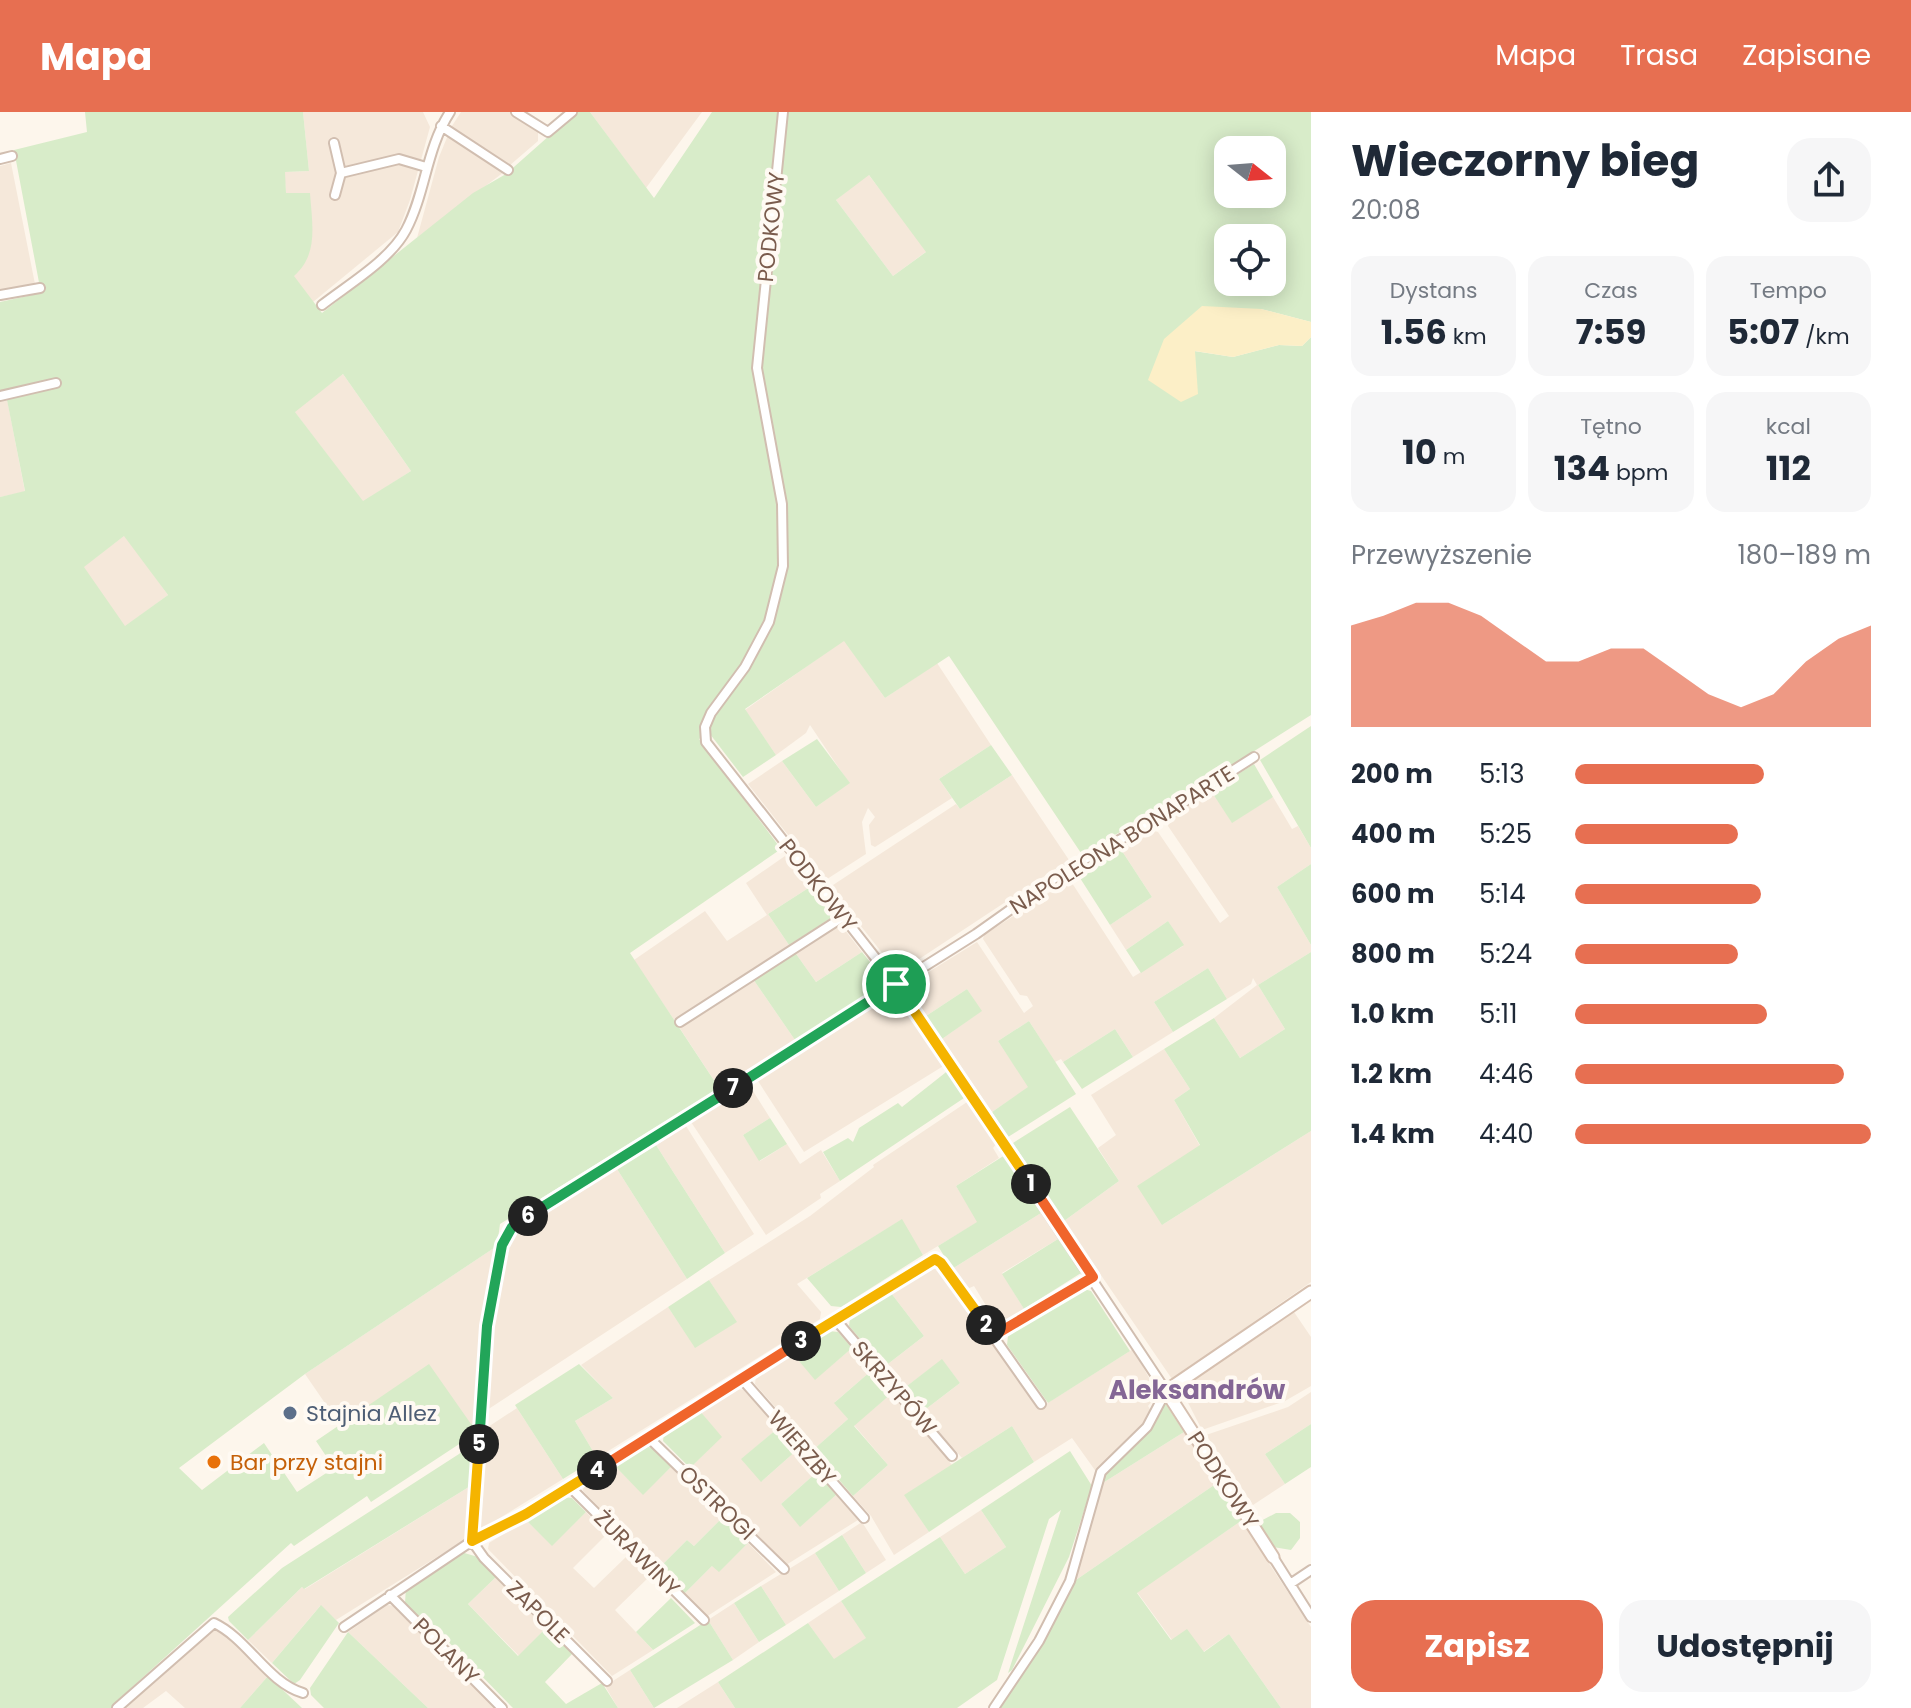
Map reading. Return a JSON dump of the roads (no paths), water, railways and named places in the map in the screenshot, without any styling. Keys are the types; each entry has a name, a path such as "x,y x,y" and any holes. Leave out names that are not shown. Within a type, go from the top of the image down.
{"street":[{"path":"435,112 508,170"},
{"path":"516,112 548,132 572,112"},
{"name":"PODKOWY","path":"783,112 757,368 782,504 783,566 769,622 745,667 711,713 705,727 706,742 896,984 1093,1277 1311,1617"},
{"path":"322,305 400,239 412,215 445,119"},
{"path":"334,143 341,173 335,195"},
{"path":"0,159 12,156"},
{"path":"341,173 399,159 426,167"},
{"path":"0,295 40,288"},
{"path":"0,396 56,383"},
{"name":"NAPOLEONA BONAPARTE","path":"472,1541 487,1326 506,1234 516,1224 896,984 1069,868 1157,819 1254,757"},
{"path":"680,1022 843,917"},
{"path":"344,1627 472,1541 570,1487 935,1259 941,1263 1041,1404"},
{"path":"993,1336 1093,1277"},
{"path":"994,1708 1039,1641 1070,1581 1101,1472 1147,1427 1166,1391 1311,1292"},
{"name":"SKRZYPÓW","path":"835,1319 952,1456"},
{"name":"WIERZBY","path":"741,1378 864,1518"},
{"name":"OSTROGI","path":"649,1438 784,1569"},
{"name":"ŻURAWINY","path":"570,1487 704,1620"},
{"name":"ZAPOLE","path":"472,1541 484,1558 607,1681"},
{"path":"1290,1584 1311,1570"},
{"name":"POLANY","path":"390,1595 502,1708"},
{"path":"120,1706 214,1623 235,1636 286,1686 303,1693"}],"place":[{"name":"Stajnia Allez","path":"290,1413"},
{"name":"Bar przy stajni","path":"214,1462"}],"district":[{"name":"Aleksandrów","path":"1197,1390"}]}
